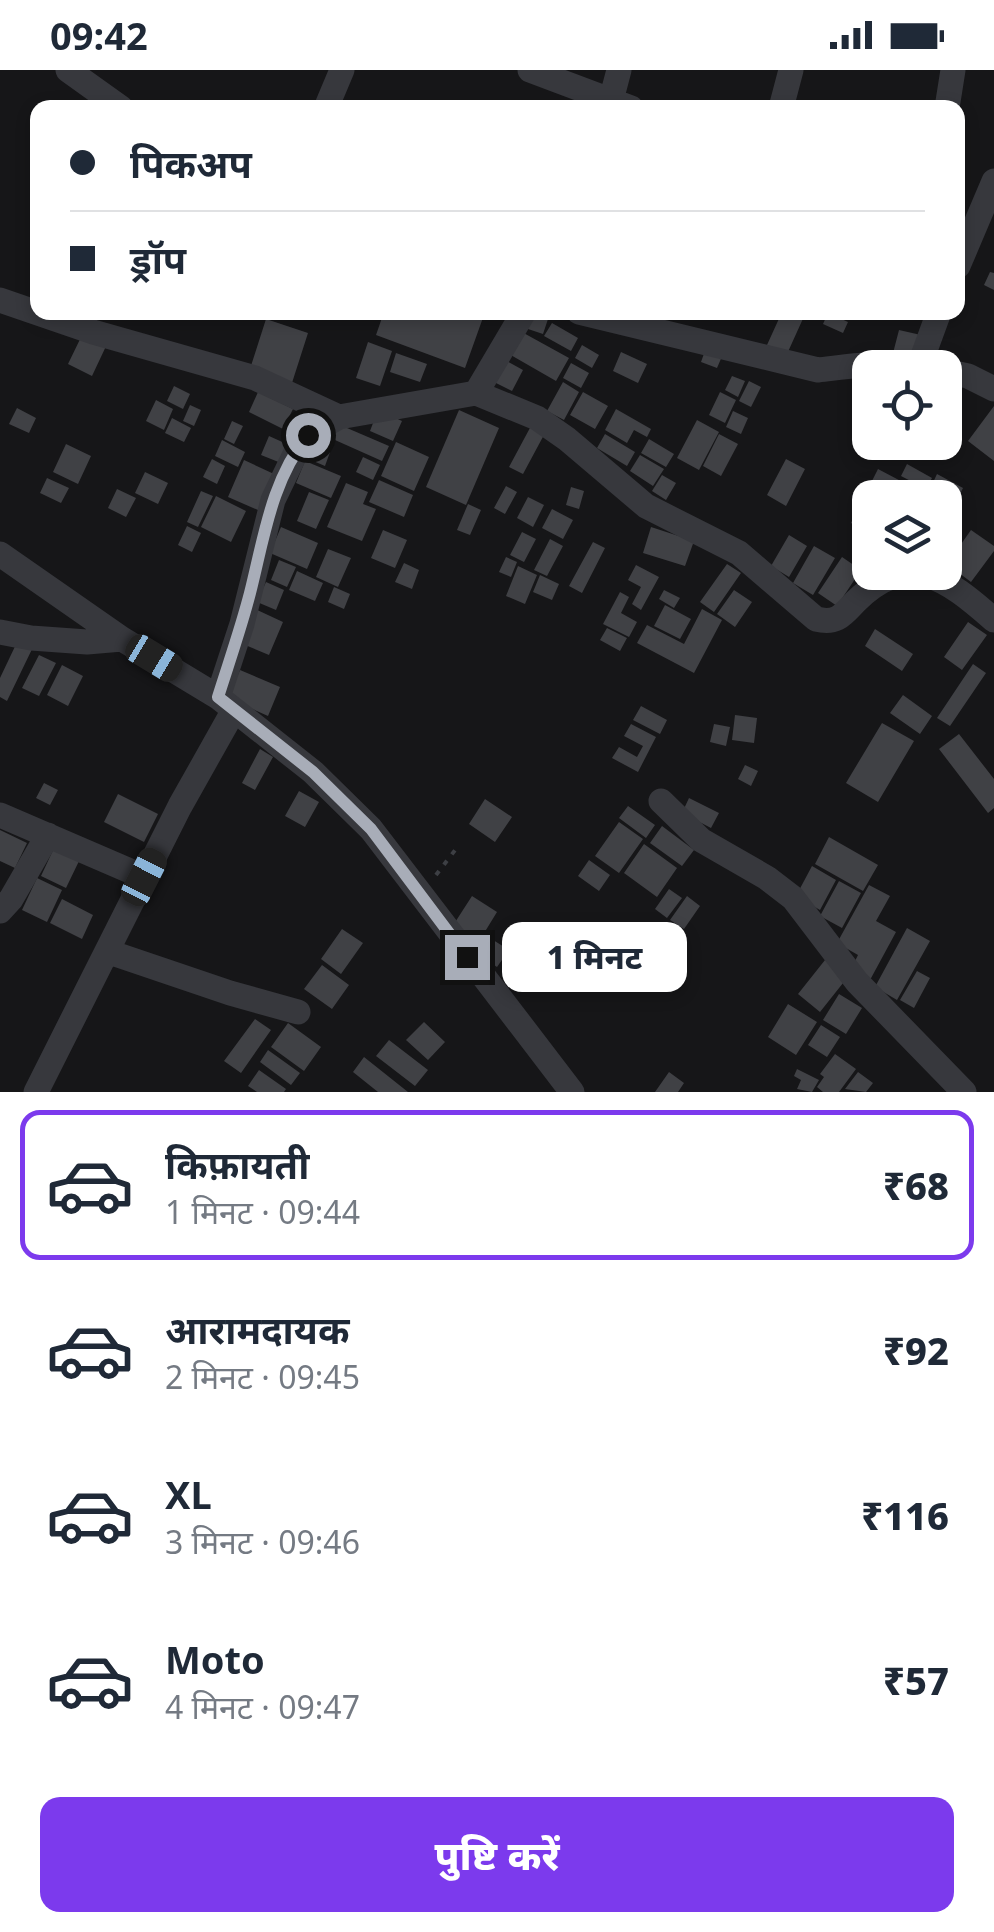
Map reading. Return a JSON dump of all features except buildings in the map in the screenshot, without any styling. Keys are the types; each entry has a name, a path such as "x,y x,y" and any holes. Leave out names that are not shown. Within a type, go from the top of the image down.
{"street":[{"path":"68,70 110,100"},
{"path":"329,100 342,70"},
{"path":"530,70 602,100"},
{"path":"617,100 619,70"},
{"path":"783,100 791,70"},
{"path":"948,100 953,70"},
{"path":"965,249 994,181"},
{"path":"0,300 30,310"},
{"path":"58,320 255,378 338,417"},
{"path":"476,393 519,320"},
{"path":"612,320 818,370 852,366"},
{"path":"935,350 939,320"},
{"path":"985,384 994,358"},
{"path":"36,1092 109,952 226,703 273,500 285,472 308,435 338,417 476,393 537,418 568,438 646,506 739,552 816,619 830,622 839,618 884,579 921,573 966,595 994,620"},
{"path":"0,554 122,639 226,703 313,772 360,818 572,1092"},
{"path":"0,632 87,642 122,639"},
{"path":"661,800 701,840 767,878 793,898 857,982 964,1092"},
{"path":"0,814 144,877"},
{"path":"0,911 12,899 48,836"},
{"path":"109,952 298,1012"}],"path":[{"path":"420,894 460,846"}],"route":[{"path":"308,435 296,450 273,500 242,624 218,697 313,772 371,829 467,957"}]}
